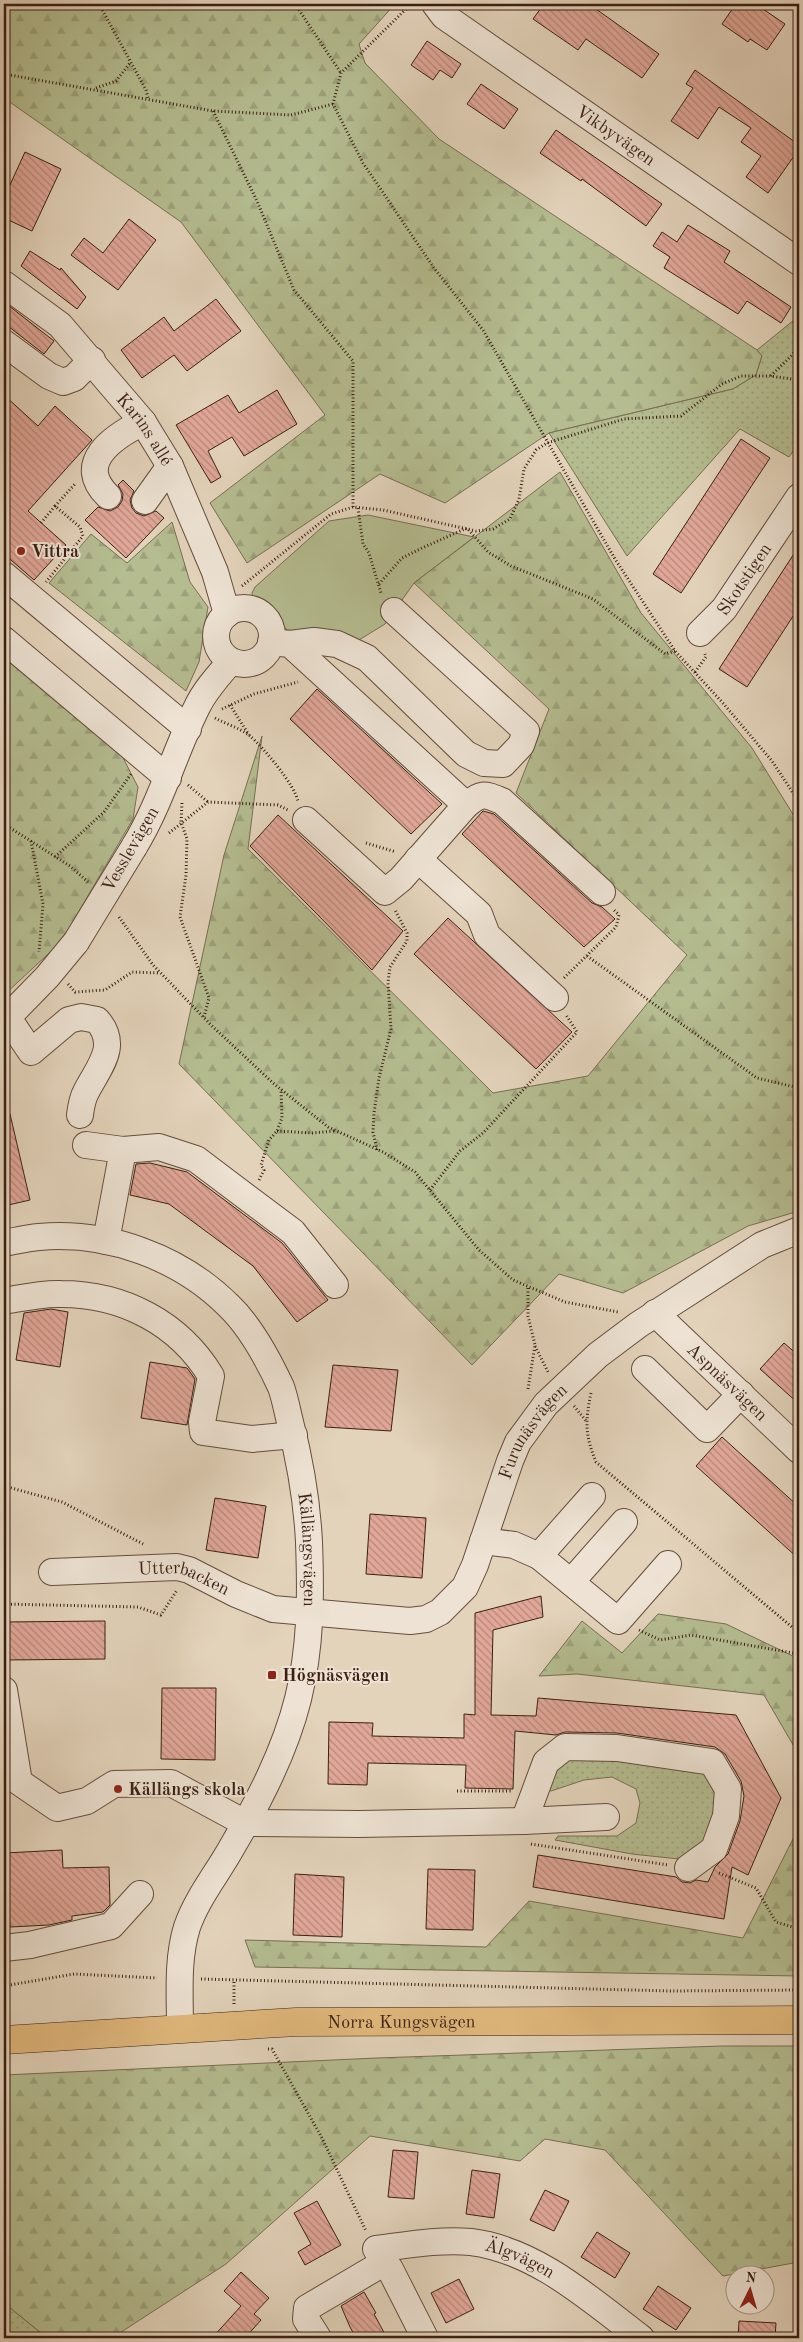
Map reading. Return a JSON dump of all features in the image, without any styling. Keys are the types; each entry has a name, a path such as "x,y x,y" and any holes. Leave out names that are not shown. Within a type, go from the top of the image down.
{"main road":[{"name":"Norra Kungsvägen","path":"4,2040 296,2022 799,2020"}],"street":[{"name":"Vikbyvägen","path":"435,4 444,16 799,262"},
{"name":"Karins allé","path":"4,284 60,325 92,360 143,422 170,466 216,572 225,606"},
{"path":"4,343 49,376 63,382 74,378 92,360"},
{"path":"108,496 97,482 94,473 96,458 127,430 143,422"},
{"path":"145,501 170,466"},
{"name":"Skotstigen","path":"700,633 724,609 799,497"},
{"path":"4,575 188,729"},
{"path":"394,611 526,731 521,745 503,764 484,763 466,754 367,658 336,644 314,641 280,643 255,661 239,663 231,661 218,647 216,638 225,606 235,609 254,610 268,623 280,643 322,674 466,804"},
{"path":"4,640 168,778"},
{"name":"Vesslevägen","path":"6,1020 76,942 145,829 197,706 231,661"},
{"path":"303,817 385,892 401,879 466,804 478,795 486,794 502,801 605,898"},
{"path":"418,859 479,914 487,934 555,998"},
{"path":"6,1020 31,1052 69,1020 81,1018 97,1020 103,1026 107,1042 107,1055 85,1094 80,1115"},
{"path":"86,1145 123,1150 159,1147 196,1159 293,1232 335,1285"},
{"path":"106,1241 123,1150"},
{"name":"Furunäsvägen","path":"310,1612 410,1621 426,1619 440,1612 466,1587 518,1442 546,1404 598,1356 647,1319 762,1245 799,1230"},
{"name":"Källängsvägen","path":"4,1243 38,1237 92,1238 134,1247 172,1264 230,1306 259,1344 282,1389 294,1435 307,1509 310,1612 299,1696 288,1737 246,1823 196,1906 183,1946 180,1979 180,2028"},
{"path":"4,1301 62,1294 121,1302 155,1320 176,1334 198,1354 211,1376 202,1422 203,1432 252,1439 294,1435"},
{"name":"Aspnäsvägen","path":"647,1319 740,1394 799,1450"},
{"path":"645,1369 707,1429 740,1394"},
{"path":"539,1556 592,1496"},
{"path":"571,1582 624,1522"},
{"path":"483,1541 514,1545 539,1556 618,1621 668,1564"},
{"name":"Utterbacken","path":"52,1572 177,1567 188,1570 254,1602 274,1609 310,1612"},
{"path":"4,1690 19,1782 57,1808 87,1801 114,1784 171,1783 246,1823 359,1824 606,1817"},
{"path":"516,1821 546,1762 566,1746 617,1748 712,1762 728,1789 726,1816 714,1849 688,1868"},
{"path":"4,1948 30,1945 111,1926 140,1894"},
{"name":"Älgvägen","path":"381,2255 429,2242 470,2242 504,2249 545,2269 642,2338"},
{"path":"318,2338 306,2319 307,2308 381,2255 425,2338"}],"path":[{"path":"99,4 146,90 148,98"},
{"path":"295,4 341,73"},
{"path":"411,4 341,73 333,104 362,163 434,268 483,330 546,443 615,559 675,651 766,754 799,802"},
{"path":"95,89 116,81 130,63"},
{"path":"4,74 213,111 291,115 333,104"},
{"path":"213,111 257,200 294,290 353,361 353,508"},
{"path":"770,376 793,354 799,345"},
{"path":"225,606 241,587 331,514 353,508 383,510 476,530 493,529 510,519 519,499 524,468 536,450 546,443 624,420 681,416 722,384 741,376 770,376 799,380"},
{"path":"32,597 83,536 80,527 55,506 41,523"},
{"path":"358,508 363,544 369,553 374,567"},
{"path":"379,584 402,558 467,528"},
{"path":"467,528 488,552 534,576 594,599 665,654 675,651"},
{"path":"249,736 211,714 254,694 322,674"},
{"path":"214,682 249,736 285,776 297,797 303,817"},
{"path":"55,857 104,812 142,757"},
{"path":"168,834 208,802 224,801 245,805 278,805 303,817"},
{"path":"182,822 187,840 186,876 180,917 209,998 204,1018"},
{"path":"4,824 55,857 93,886"},
{"path":"31,841 43,904 38,966 51,972 75,992 105,990 132,972 161,973"},
{"path":"377,1150 373,1132 374,1113 379,1078 391,1029 388,982 390,967 407,941 407,933 385,892"},
{"path":"430,1190 460,1151 484,1133 577,1032 555,998 556,986 616,927 619,915 605,898"},
{"path":"119,917 161,973 204,1018 281,1089 336,1131 377,1150 415,1172 479,1250 513,1280 565,1302 647,1319"},
{"path":"587,956 757,1078 799,1088"},
{"path":"246,1197 262,1177 261,1173 264,1170 262,1165 269,1140 277,1131 282,1118 281,1089"},
{"path":"277,1131 312,1133 336,1131"},
{"path":"528,1286 528,1316 535,1345 528,1379 528,1404 538,1414"},
{"path":"598,1356 587,1412 587,1440 596,1462 799,1633"},
{"path":"4,1486 62,1502 147,1546"},
{"path":"4,1604 138,1607 161,1615 188,1570"},
{"path":"618,1621 660,1640 691,1634 799,1654"},
{"path":"457,1791 515,1792"},
{"path":"516,1821 519,1839 534,1846 717,1872 739,1883 756,1888 776,1922 799,1929"},
{"path":"4,1986 74,1974 180,1979 671,1991 799,1990"},
{"path":"263,2049 272,2049 322,2138 381,2255"}],"green space":[{"path":"4,4 395,4 359,44 365,63 439,139 757,350 762,356 756,375 733,389 549,433 445,503 380,474 247,563 210,503 325,415 181,222 4,98"},
{"path":"799,316 799,443 789,457 740,429 627,556 549,433 733,389 756,375 762,356 757,350"},
{"path":"560,472 641,613 752,748 799,824 799,1211 748,1226 623,1293 559,1274 472,1365 179,1064 224,855 262,736 248,849 493,1093 588,1076 687,955 516,793 549,709 414,583"},
{"path":"368,515 474,537 414,583 385,624 359,640 287,630 270,611 253,603 252,593 255,587 329,521"},
{"path":"172,522 190,582 208,607 199,662 186,691 49,583 91,534 127,563"},
{"path":"4,657 118,748 138,787 133,819 61,942 4,995"},
{"path":"658,1614 726,1624 799,1659 799,1755 764,1695 577,1674 539,1676 582,1621 622,1653"},
{"path":"565,1753 698,1768 712,1779 718,1802 703,1850 679,1859 632,1854 555,1840 558,1836 617,1836 636,1823 640,1803 636,1789 612,1777 584,1780 551,1791 545,1789"},
{"path":"799,1827 799,1976 255,1967 245,1940 486,1947 529,1901 743,1938"},
{"path":"721,2046 799,2046 799,2262 776,2266 776,2264 726,2264 726,2275 723,2276 605,2150 545,2139 520,2161 370,2136 226,2264 112,2338 47,2338 4,2303 4,2075 377,2058"},
{"path":"4,2303 47,2338 4,2337"}],"building":[{"path":"544,4 589,4 659,54 642,78 586,39 578,50 533,19"},
{"path":"741,4 767,4 763,9 785,24 767,50 750,39 748,42 722,24 733,8 736,10"},
{"path":"427,41 461,64 452,78 440,70 433,80 411,65"},
{"path":"695,70 799,145 799,149 768,193 746,177 761,156 741,142 751,128 719,107 698,139 671,121 693,88 686,84"},
{"path":"481,84 518,109 504,129 467,104"},
{"path":"556,130 662,204 646,226 582,179 581,181 540,153"},
{"path":"25,152 61,169 32,231 4,218 4,198"},
{"path":"129,219 156,240 118,290 71,255 84,238 103,253"},
{"path":"688,225 730,251 724,262 791,307 781,323 747,301 738,314 664,268 670,257 653,246 662,232 677,242"},
{"path":"30,251 60,270 61,268 86,297 77,309 21,266"},
{"path":"216,299 241,331 187,371 174,355 142,378 121,350 164,317 174,331"},
{"path":"4,302 54,341 44,354 4,323"},
{"path":"277,390 297,424 244,456 232,437 208,451 221,477 211,483 176,425 228,395 239,413"},
{"path":"4,395 38,426 55,406 92,440 28,511 66,545 34,580 4,554"},
{"path":"741,439 770,458 681,593 653,574"},
{"path":"123,480 134,491 130,500 132,508 136,513 144,516 156,511 164,518 126,558 85,520 98,507 110,511 118,507 122,501 123,494 118,485"},
{"path":"799,546 799,607 747,687 719,669"},
{"path":"317,689 442,804 411,834 290,719"},
{"path":"483,811 494,814 592,903 602,907 615,919 584,947 462,834"},
{"path":"278,815 403,931 372,970 250,846"},
{"path":"448,918 572,1032 536,1069 414,954"},
{"path":"4,1114 10,1114 30,1200 4,1206"},
{"path":"150,1163 187,1172 282,1243 328,1300 297,1322 253,1266 169,1204 130,1195 136,1164"},
{"path":"51,1309 68,1312 60,1367 16,1360 24,1313"},
{"path":"784,1343 799,1356 799,1404 760,1369"},
{"path":"150,1362 187,1368 195,1379 187,1425 141,1418"},
{"path":"333,1365 398,1370 391,1431 325,1427"},
{"path":"722,1437 799,1507 799,1559 696,1466"},
{"path":"215,1498 266,1506 258,1558 206,1550"},
{"path":"370,1514 426,1518 422,1578 366,1574"},
{"path":"541,1596 543,1617 493,1630 491,1715 536,1716 538,1698 736,1715 781,1798 748,1875 732,1867 724,1919 533,1887 538,1855 676,1877 682,1882 690,1883 696,1880 708,1882 715,1867 728,1854 740,1821 744,1796 741,1781 725,1754 715,1747 617,1733 565,1732 556,1735 515,1731 513,1789 465,1788 466,1765 368,1763 367,1785 328,1784 329,1722 373,1723 372,1736 464,1738 464,1714 475,1715 475,1613"},
{"path":"105,1621 105,1659 4,1660 4,1622"},
{"path":"162,1688 216,1688 215,1760 161,1759"},
{"path":"62,1850 63,1868 109,1867 110,1905 103,1912 72,1916 72,1920 49,1925 10,1927 9,1916 4,1916 5,1853"},
{"path":"428,1869 475,1870 473,1930 426,1929"},
{"path":"295,1874 344,1877 342,1937 293,1935"},
{"path":"393,2150 418,2152 414,2199 388,2197"},
{"path":"472,2170 500,2174 494,2218 466,2214"},
{"path":"545,2190 569,2201 554,2231 530,2220"},
{"path":"317,2201 341,2245 305,2265 298,2252 311,2244 294,2213"},
{"path":"597,2232 630,2253 615,2278 581,2257"},
{"path":"241,2272 269,2298 254,2314 261,2320 245,2338 212,2338 241,2306 224,2291"},
{"path":"459,2279 474,2309 446,2323 431,2293"},
{"path":"658,2286 691,2308 676,2330 643,2309"},
{"path":"364,2292 387,2338 356,2338 350,2327 341,2306"},
{"path":"739,2321 776,2323 775,2338 738,2338"}],"place":[{"name":"Vittra","path":"21,551"},
{"name":"Högnäsvägen","path":"272,1675"},
{"name":"Källängs skola","path":"118,1789"}]}
